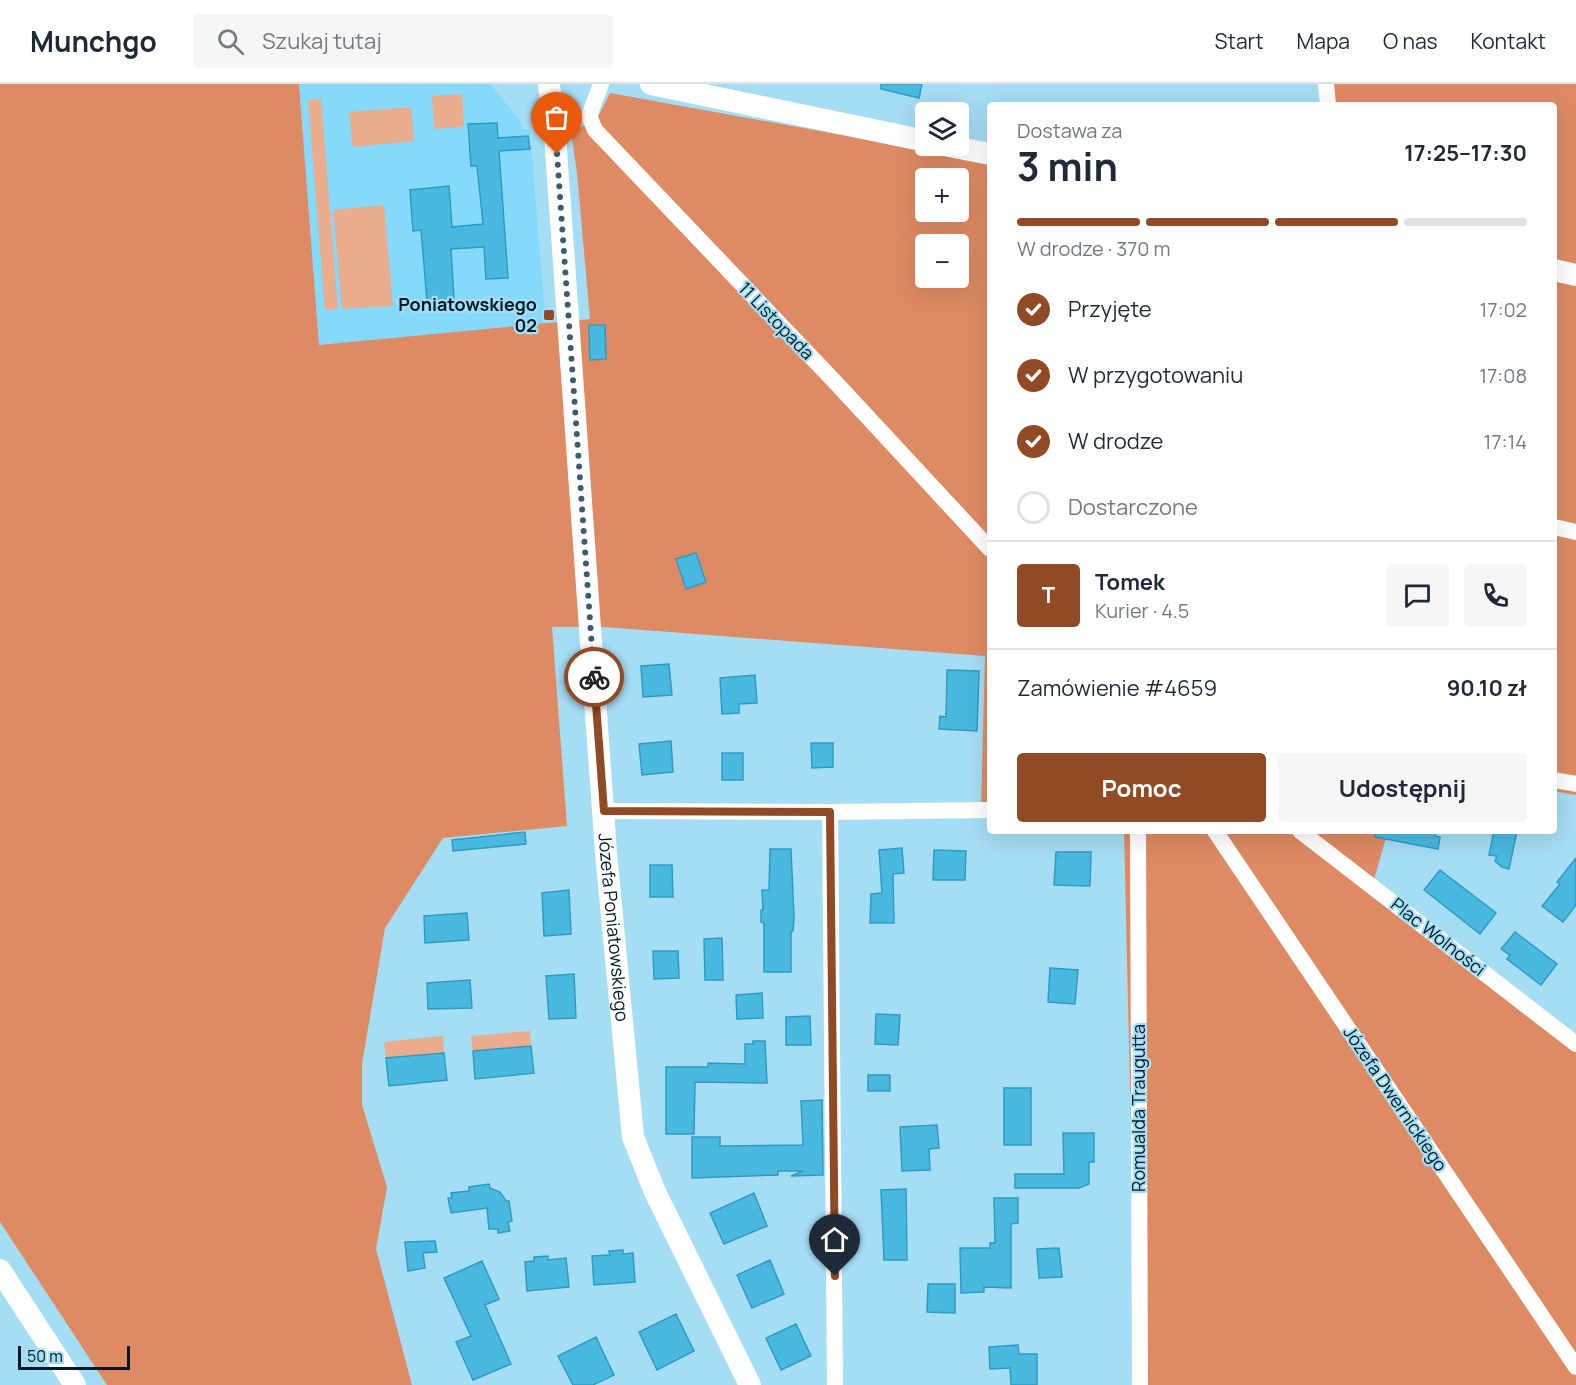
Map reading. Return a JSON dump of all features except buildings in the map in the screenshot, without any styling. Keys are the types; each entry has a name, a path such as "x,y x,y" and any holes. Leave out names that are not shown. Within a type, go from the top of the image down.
{"street":[{"name":"11 Listopada","path":"601,84 589,116 595,130 987,546"},
{"path":"651,84 915,139"},
{"path":"1326,84 1328,102"},
{"name":"Józefa Poniatowskiego","path":"544,85 554,108 609,888 633,1137 660,1202 750,1385"},
{"path":"969,150 987,153"},
{"path":"1557,271 1576,275"},
{"path":"1557,528 1576,532"},
{"path":"1557,781 1576,784"},
{"path":"604,811 987,810"},
{"path":"830,812 836,1385"},
{"name":"Romualda Traugutta","path":"1138,834 1140,1385"},
{"name":"Józefa Dwernickiego","path":"1217,834 1576,1367"},
{"name":"Plac Wolności","path":"1304,834 1576,1044"},
{"path":"0,1270 75,1385"}],"shaded area":[{"path":"0,84 299,84 319,345 590,319 577,173 571,132 597,119 610,93 915,148 915,156 957,156 987,161 987,813 981,812 985,656 604,627 552,627 567,826 443,838 385,928 362,1064 362,1105 387,1187 376,1249 412,1385 107,1385 0,1222"},
{"path":"299,84 490,84 521,122 522,129 530,132 546,326 319,345"},
{"path":"1326,84 1576,84 1576,795 1557,792 1557,102 1328,102"},
{"path":"462,94 464,127 434,129 432,96"},
{"path":"321,99 338,309 325,310 308,100"},
{"path":"411,107 414,141 353,147 349,112"},
{"path":"384,205 393,306 342,309 333,210"},
{"path":"1124,834 1387,834 1372,886 1576,1044 1576,1385 1137,1385"},
{"path":"530,1031 531,1046 473,1051 471,1036"},
{"path":"443,1036 444,1053 386,1058 384,1042"}],"way so far":[{"path":"557,154 594,677"}],"place":[{"name":"Poniatowskiego 02","path":"549,315"}],"route":[{"path":"594,677 604,811 830,812 835,1276"}]}
